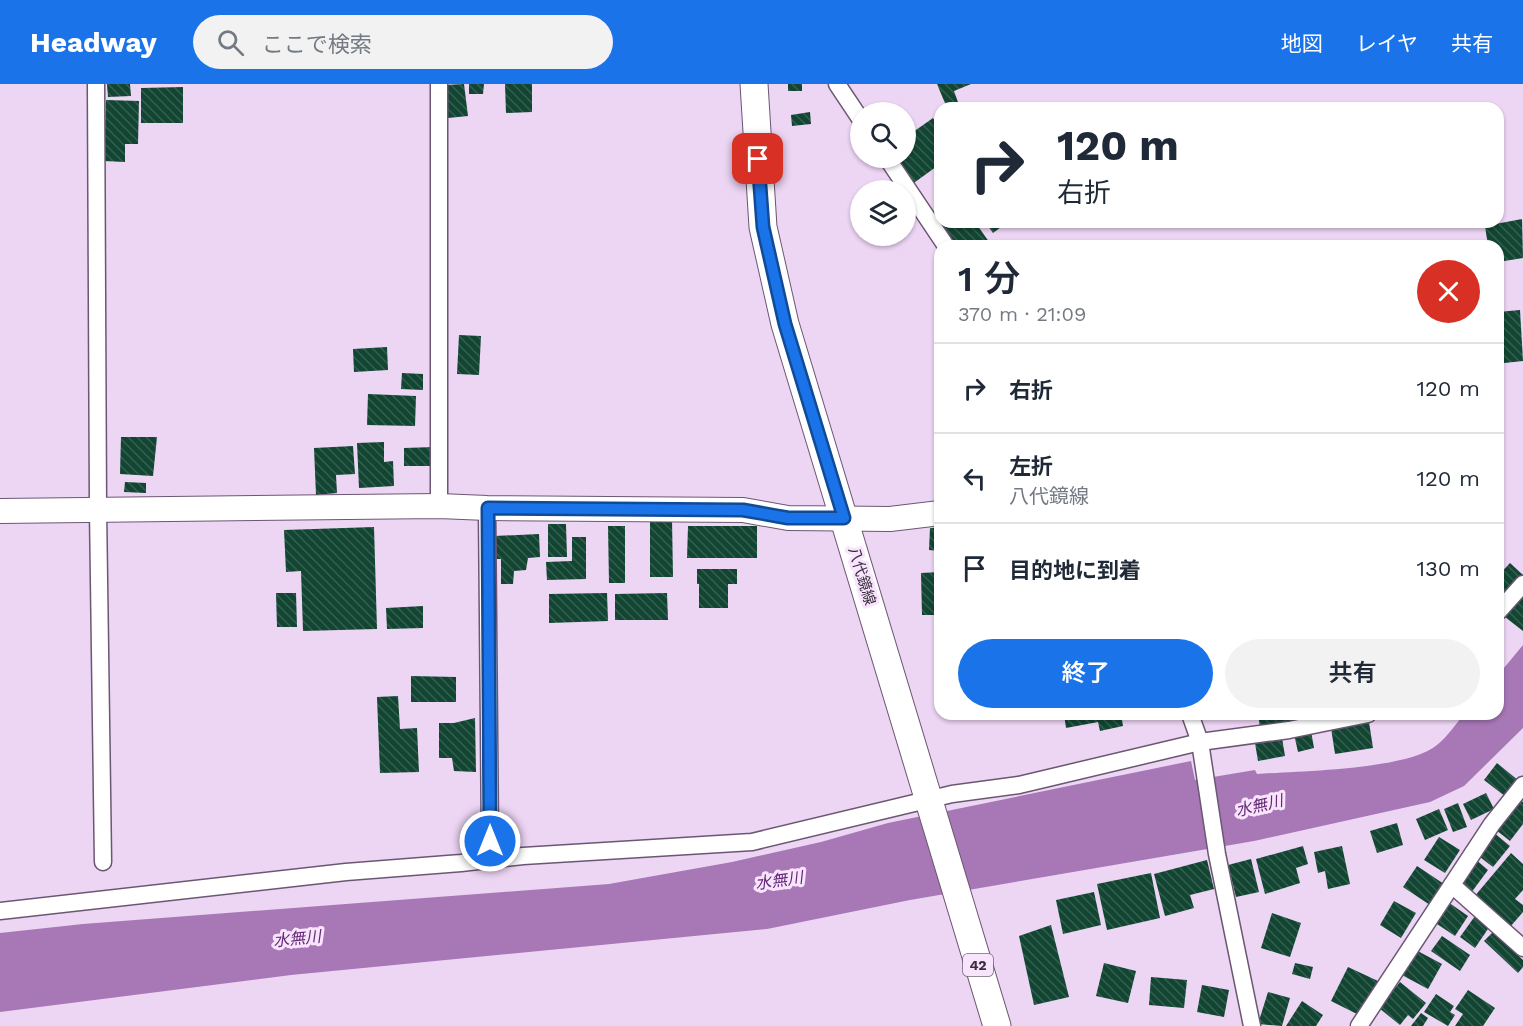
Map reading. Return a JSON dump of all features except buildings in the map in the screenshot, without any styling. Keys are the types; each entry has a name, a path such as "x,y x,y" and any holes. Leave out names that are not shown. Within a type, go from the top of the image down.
{"main road":[{"name":"八代鏡線","path":"754,84 763,227 785,324 997,1026"}],"street":[{"path":"96,84 98,509 103,862"},
{"path":"438,506 439,84"},
{"path":"837,84 850,104"},
{"path":"893,168 942,240"},
{"path":"0,511 438,506 743,510 788,518 890,519 934,514"},
{"path":"488,508 490,841"},
{"path":"1504,605 1523,584"},
{"path":"1192,720 1200,742 1217,854 1252,1026"},
{"path":"0,911 346,872 523,856 752,842 930,802 1019,785 1200,742 1289,730 1338,720"},
{"path":"1359,1026 1492,824 1523,785"},
{"path":"1452,885 1523,948"}],"water":[{"name":"水無川","path":"1523,645 1523,728 1464,786 1430,802 1254,841 910,900 767,929 291,975 0,1012 0,933 83,924 609,884 732,862 821,842 888,823 1191,761 1195,780 1255,770 1257,774 1324,770 1402,760 1437,745 1459,720 1504,720 1504,668"}],"route":[{"path":"490,841 488,508 743,510 788,518 844,518 785,324 763,227 758,159"}]}
